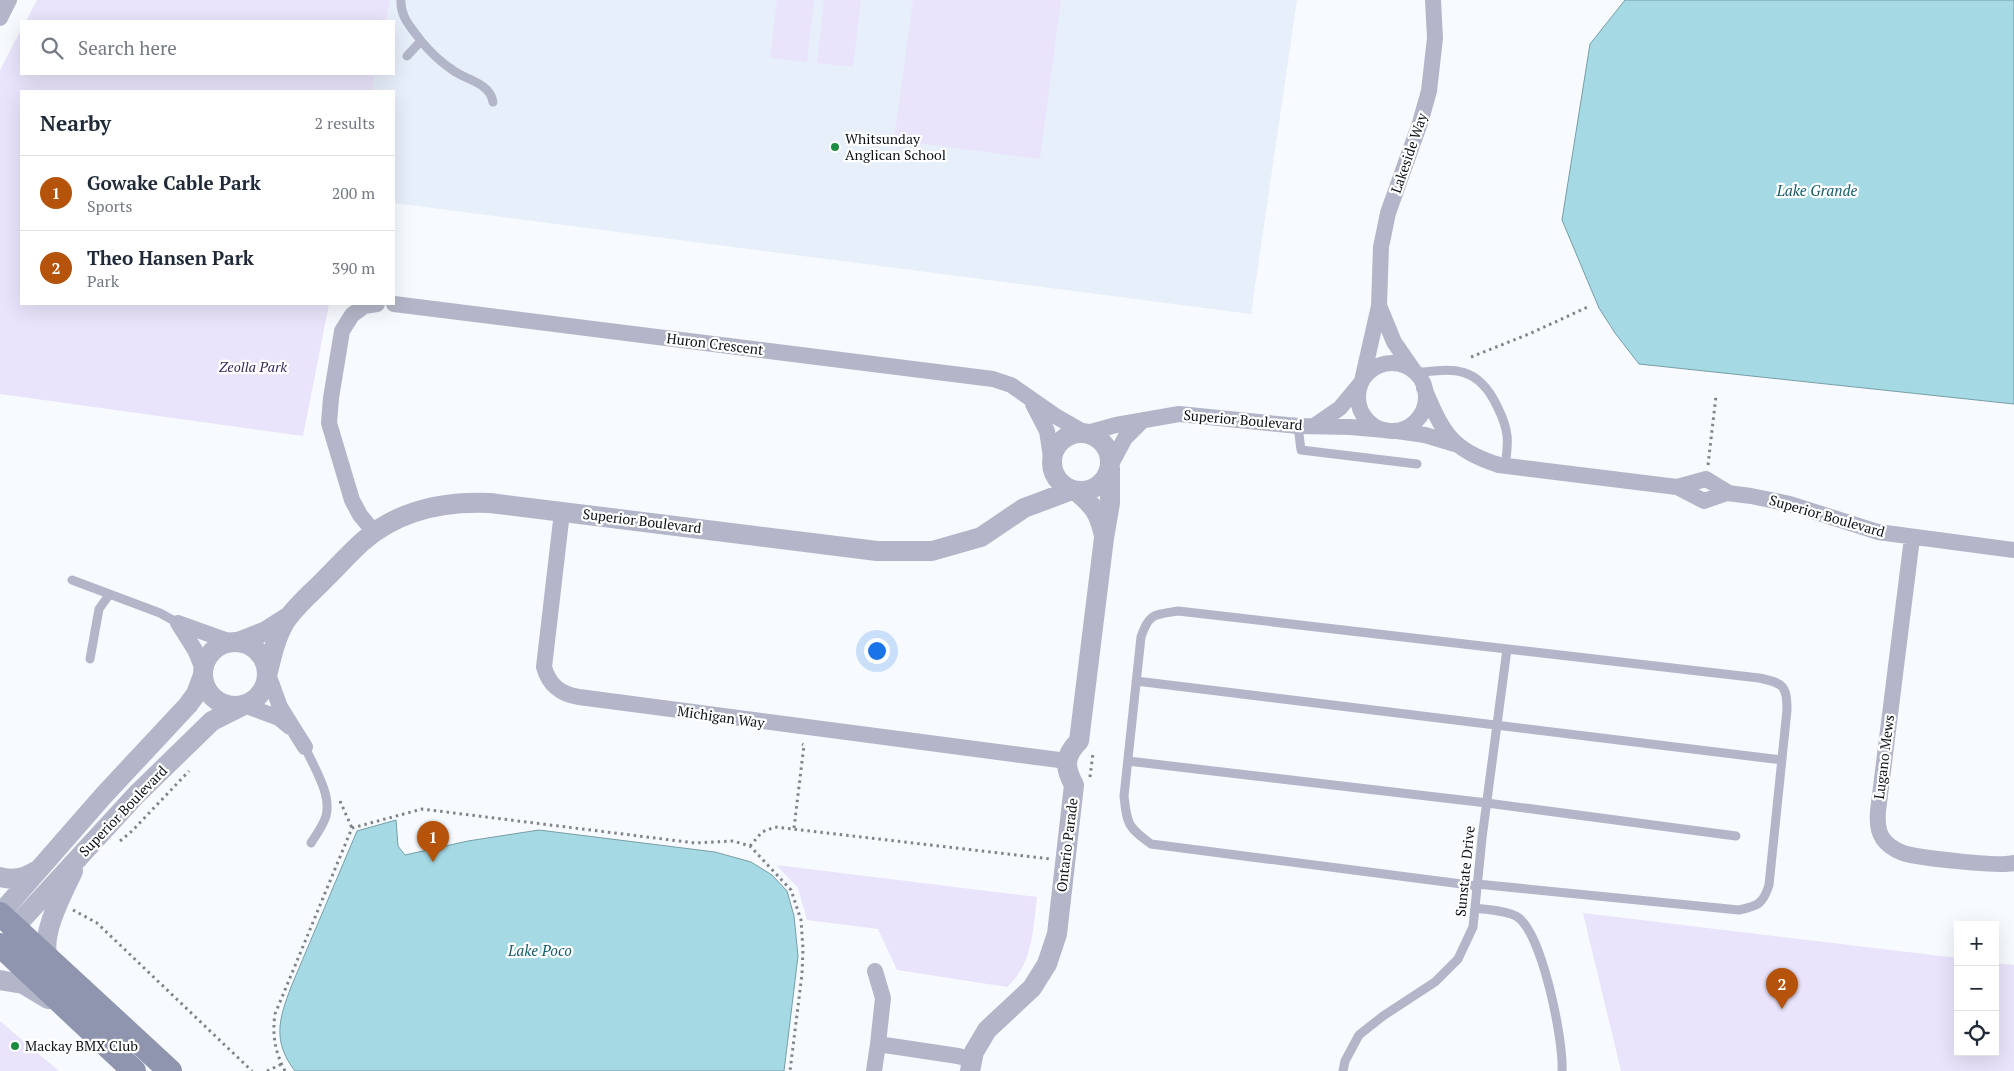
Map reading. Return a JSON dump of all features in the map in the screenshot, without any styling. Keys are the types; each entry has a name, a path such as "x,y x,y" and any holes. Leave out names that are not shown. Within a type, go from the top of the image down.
{"main road":[{"path":"3,928 48,958 170,1071"},
{"path":"3,928 106,1046 134,1071"}],"street":[{"path":"0,18 10,0"},
{"name":"Lakeside Way","path":"1362,382 1379,306 1381,247 1388,212 1412,147 1428,90 1435,38 1433,0"},
{"name":"Huron Crescent","path":"395,304 984,378 1006,383 1086,433"},
{"path":"370,305 364,306 352,315 342,331 331,398 329,423 352,500 360,515 374,532"},
{"name":"Lakeside Way","path":"1379,306 1394,342 1414,372"},
{"path":"1388,364 1402,365 1414,372 1424,388 1425,402 1416,420 1405,428 1389,430 1373,425 1363,415 1358,403 1362,382 1375,368 1388,364"},
{"name":"Superior Boulevard","path":"1306,426 1335,412 1362,382"},
{"name":"Superior Boulevard","path":"1424,388 1442,425 1455,444"},
{"name":"Huron Crescent","path":"1031,400 1047,431 1052,458"},
{"name":"Superior Boulevard","path":"1086,433 1168,415 1190,414 1306,426 1389,430 1426,435 1455,444 1482,459 1506,466 1677,487 1706,479 1729,493 1774,500 1864,529 1912,538 2014,550"},
{"path":"1074,491 1085,491 1097,487 1106,478 1125,438 1143,420"},
{"path":"1068,761 1070,751 1079,741 1110,503 1110,467 1106,448 1098,438 1086,433 1075,433 1064,438 1056,446 1052,458 1054,475 1062,484 1094,507 1099,517 1104,538"},
{"name":"Superior Boulevard","path":"1024,508 1041,483 1052,458"},
{"name":"Superior Boulevard","path":"268,673 284,624 354,550 374,532 413,512 449,503 490,503 878,551 932,551 982,537 1024,508 1074,491"},
{"name":"Michigan Way","path":"562,512 544,667 550,681 563,693 579,697 796,727 1068,761"},
{"name":"Lugano Mews","path":"1912,538 1878,811 1878,830 1891,847 1909,854 1998,864 2014,863"},
{"name":"Superior Boulevard","path":"234,642 266,631 290,616"},
{"path":"178,623 234,642 248,644 260,653 265,662 277,702 301,740"},
{"path":"178,623 195,650 203,672 206,688 214,698 224,705 243,705 279,718 301,740"},
{"path":"203,672 206,659 212,651 221,645 234,642"},
{"name":"Superior Boulevard","path":"3,928 36,870 188,705 196,694 203,672"},
{"path":"243,705 254,700 262,692 268,673"},
{"name":"Superior Boulevard","path":"3,928 84,852 136,794 206,727 243,705"},
{"name":"Ontario Parade","path":"971,1065 974,1052 987,1030 1032,988 1047,964 1057,934 1055,863 1074,785 1067,772 1068,761"},
{"path":"48,958 45,944 50,926 66,886 84,852"},
{"path":"0,877 17,879 36,870"},
{"path":"874,1071 883,998 876,972"},
{"path":"0,980 23,984 41,993 106,1046"},
{"path":"878,1044 958,1056 971,1065"}],"lane":[{"path":"401,0 401,10 404,18 421,41 456,73 479,84 488,91 493,102"},
{"path":"407,56 421,41"},
{"path":"1414,372 1440,370 1461,372 1472,375 1483,383 1491,393 1507,428 1509,440 1506,466"},
{"path":"1306,426 1301,450 1417,464"},
{"path":"72,580 160,613 178,623"},
{"path":"90,659 99,609 109,595"},
{"path":"1178,611 1759,678 1778,682 1787,694 1769,885 1765,898 1755,906 1739,910 1477,885 1151,844 1134,832 1126,820 1124,796 1136,681 1140,637 1146,622 1158,614 1178,611"},
{"name":"Sunstate Drive","path":"1343,1071 1345,1061 1359,1035 1435,982 1458,959 1473,927 1507,649"},
{"path":"1136,681 1782,760"},
{"path":"301,740 324,791 327,803 325,819 311,843"},
{"path":"1128,761 1487,803 1736,836"},
{"path":"1475,908 1500,911 1518,917 1534,938 1548,980 1562,1071"}],"path":[{"path":"1471,357 1529,334 1590,306"},
{"path":"1708,468 1716,396"},
{"path":"1089,784 1094,745"},
{"path":"118,842 138,824 191,768"},
{"path":"285,1071 274,1039 275,1014 352,828 336,793"},
{"path":"352,828 422,809 695,842 733,842 750,846 791,890 799,914 803,949 802,974 790,1071"},
{"path":"750,846 762,832 774,827 1055,863"},
{"path":"50,926 62,928 70,908 97,923 252,1071"},
{"path":"267,1071 282,1064"}],"shaded area":[{"name":"Whitsunday Anglican School","path":"390,0 1297,0 1251,314 395,203 395,90 372,90 375,75 395,75 395,20 386,20"}],"green space":[{"path":"37,0 390,0 386,20 27,20"},
{"path":"777,0 814,0 807,62 770,58"},
{"path":"824,0 861,0 853,67 817,63"},
{"path":"913,0 1061,0 1040,159 894,140"},
{"name":"Zeolla Park","path":"20,32 20,75 375,75 372,90 20,90 20,305 329,305 303,436 0,394 0,70"},
{"path":"776,865 1037,897 1033,933 1027,957 1016,978 1007,987 897,970 878,929 807,920 798,888"},
{"path":"1583,913 1954,958 1954,1056 1999,1056 1999,963 2014,965 2014,1071 1621,1071"},
{"name":"Mackay BMX Club","path":"0,1021 59,1071 0,1071"}],"water":[{"name":"Lake Grande","path":"1625,0 2014,0 2014,404 1639,364 1615,333 1599,308 1562,220 1590,44"},
{"name":"Lake Poco","path":"396,820 398,846 405,855 468,841 539,830 715,852 751,862 772,875 787,891 794,916 798,956 784,1071 295,1071 283,1050 280,1040 283,1009 291,987 357,831"}],"place":[{"name":"Whitsunday Anglican School","path":"835,147"},
{"name":"Gowake Cable Park","path":"433,862"},
{"name":"Theo Hansen Park","path":"1782,1009"},
{"name":"Mackay BMX Club","path":"15,1046"}]}
